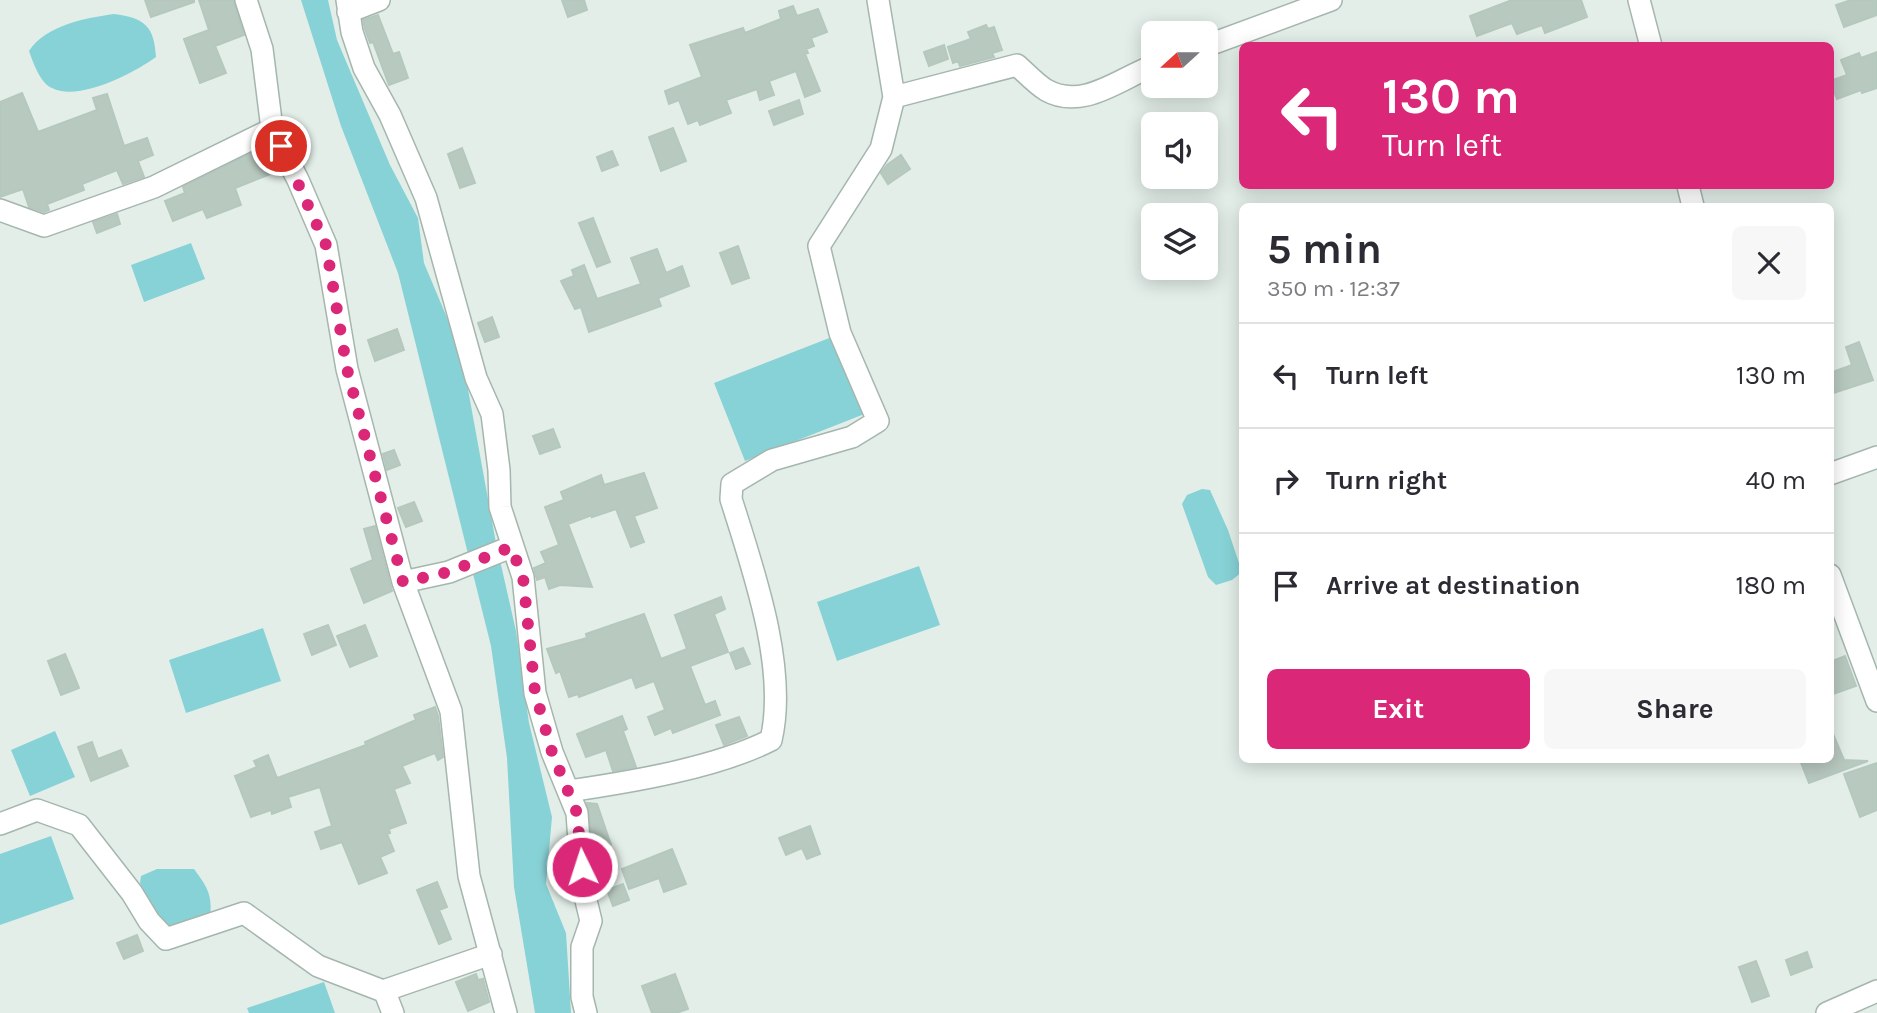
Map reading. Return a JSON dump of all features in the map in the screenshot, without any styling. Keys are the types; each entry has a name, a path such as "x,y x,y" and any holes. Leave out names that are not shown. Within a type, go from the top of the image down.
{"street":[{"path":"246,0 262,49 272,129 326,245 347,369 403,582 451,711 469,876 506,1013"},
{"path":"379,0 347,6 364,68 390,115 426,198 476,378 492,414 499,470 500,508 508,548 523,577 535,692 552,752 577,813 582,884 592,921 582,947 582,997 586,1013"},
{"path":"569,791 618,784 744,754 771,740 776,722 768,624 731,499 732,484 772,460 852,437 878,421 840,333 819,246 881,149 894,97 878,0"},
{"path":"1218,42 1331,0"},
{"path":"1639,0 1650,42"},
{"path":"894,97 1017,65 1046,90 1063,96 1098,94 1141,70"},
{"path":"0,210 44,226 153,187 272,129"},
{"path":"1834,473 1877,457"},
{"path":"403,582 449,572 508,548"},
{"path":"1834,586 1877,702"},
{"path":"0,824 37,810 79,825 132,892 149,921 166,939 244,912 318,966 384,990 491,954"},
{"path":"384,990 394,1013"},
{"path":"1826,1013 1877,991"}],"water":[{"path":"301,0 328,0 337,40 390,165 418,218 424,263 461,351 496,543 516,631 529,723 552,817 546,884 566,933 571,1013 535,1013 514,887 507,758 491,646 398,273 341,126"},
{"path":"114,14 133,18 146,25 153,38 156,57 121,78 91,89 63,91 44,82 29,51 36,42 67,24"},
{"path":"191,243 205,279 144,302 131,265"},
{"path":"837,335 867,413 745,461 714,383"},
{"path":"1202,489 1210,490 1239,563 1239,574 1232,580 1216,585 1208,577 1182,504 1187,495"},
{"path":"919,566 940,625 837,661 817,602"},
{"path":"263,628 281,681 186,713 169,660"},
{"path":"55,731 75,777 30,796 11,750"},
{"path":"51,836 74,899 0,925 0,854"},
{"path":"157,869 194,869 208,891 210,916 171,926 159,922 140,883 141,876"},
{"path":"324,982 335,1013 249,1013 247,1008"}],"building":[{"path":"145,0 194,0 194,2 151,17"},
{"path":"199,0 233,0 244,35 215,46 226,73 200,83 184,39 209,30"},
{"path":"562,0 584,0 587,10 568,17"},
{"path":"1512,0 1581,0 1587,17 1545,33 1542,25 1517,34 1512,23 1477,36 1470,16"},
{"path":"1851,0 1877,0 1877,15 1844,27 1836,5"},
{"path":"793,6 797,16 818,9 827,32 811,38 814,46 806,49 808,53 805,54 820,91 805,97 796,71 769,81 774,95 760,100 757,89 726,100 731,113 700,125 698,120 688,124 679,100 669,104 665,91 702,77 690,45 743,28 745,33 781,19 779,11"},
{"path":"378,15 393,54 399,52 408,78 389,85 363,20"},
{"path":"986,25 988,29 994,27 1002,50 992,53 994,57 960,66 958,61 953,63 948,47 971,39 968,32"},
{"path":"944,45 948,59 929,66 924,52"},
{"path":"1877,52 1877,88 1862,93 1861,90 1837,99 1834,80 1847,75 1841,60 1859,53 1861,58"},
{"path":"22,93 38,132 97,110 93,98 107,94 124,146 147,138 153,155 138,161 144,177 123,184 117,170 82,184 84,190 47,204 49,210 44,212 29,207 23,189 0,197 0,102"},
{"path":"799,100 803,114 774,125 769,111"},
{"path":"673,128 686,161 661,171 649,137"},
{"path":"266,146 278,171 235,188 241,205 207,218 203,209 173,221 165,201 185,193 183,187"},
{"path":"462,148 475,183 460,188 448,154"},
{"path":"612,151 618,165 602,171 597,157"},
{"path":"901,155 910,169 888,184 881,173"},
{"path":"117,214 120,224 97,233 93,222"},
{"path":"593,218 610,262 597,267 579,223"},
{"path":"738,246 749,278 732,284 720,253"},
{"path":"657,249 666,273 682,266 689,286 658,298 661,306 589,332 581,307 575,309 561,281 574,276 572,270 584,265 597,299 641,284 631,258"},
{"path":"492,317 499,337 485,342 478,323"},
{"path":"397,329 404,350 375,361 368,340"},
{"path":"1859,342 1873,380 1834,393 1834,372 1852,365 1846,347"},
{"path":"553,429 560,447 540,454 533,436"},
{"path":"394,450 400,465 387,470 383,454"},
{"path":"644,473 657,508 634,516 644,542 631,547 616,509 592,515 568,524 592,587 560,585 549,589 545,577 537,580 534,568 546,563 541,552 559,545 545,507 564,500 561,492 601,475 604,485"},
{"path":"414,502 422,521 406,527 398,508"},
{"path":"375,526 392,591 364,603 351,569 373,560 364,529"},
{"path":"721,597 725,609 714,614 728,652 690,666 705,705 715,701 720,715 673,733 671,728 655,735 648,717 665,710 654,681 636,688 632,677 579,697 578,694 569,697 560,671 556,673 547,649 587,638 586,634 644,614 661,659 687,649 675,615"},
{"path":"328,625 336,645 312,655 304,634"},
{"path":"365,625 377,656 350,667 337,636"},
{"path":"743,648 750,664 736,669 730,653"},
{"path":"65,654 79,688 61,695 48,661"},
{"path":"1845,656 1856,686 1834,694 1834,660"},
{"path":"435,707 443,757 438,760 435,753 402,766 410,783 394,789 406,823 389,829 390,833 387,834 394,851 380,857 387,873 359,884 342,842 321,849 315,832 332,826 320,787 288,797 291,807 272,814 271,810 251,817 235,776 257,767 254,761 268,755 277,778 366,745 365,742 416,720 414,715"},
{"path":"622,716 627,729 623,731 636,767 613,771 606,750 586,757 577,734"},
{"path":"739,717 747,736 724,745 716,725"},
{"path":"1834,736 1844,760 1868,761 1809,783 1801,763 1834,763"},
{"path":"92,742 98,759 121,750 128,766 91,781 78,747"},
{"path":"1877,763 1877,810 1860,817 1844,774"},
{"path":"587,803 597,804 611,845 594,851"},
{"path":"810,826 820,854 807,859 802,848 786,855 779,838"},
{"path":"672,849 686,884 664,892 659,878 629,889 622,869"},
{"path":"437,882 447,907 439,910 451,939 439,944 417,890"},
{"path":"623,884 629,900 613,906 607,890"},
{"path":"137,935 143,951 124,959 117,943"},
{"path":"1807,952 1812,967 1791,975 1786,960"},
{"path":"1756,961 1769,996 1752,1002 1739,967"},
{"path":"476,974 478,980 483,979 489,1002 468,1011 456,982"},
{"path":"675,974 688,1009 676,1013 652,1013 642,986"}],"route":[{"path":"281,146 326,245 347,369 403,582 449,572 511,547 523,577 535,692 552,752 577,813 582,867"}]}
